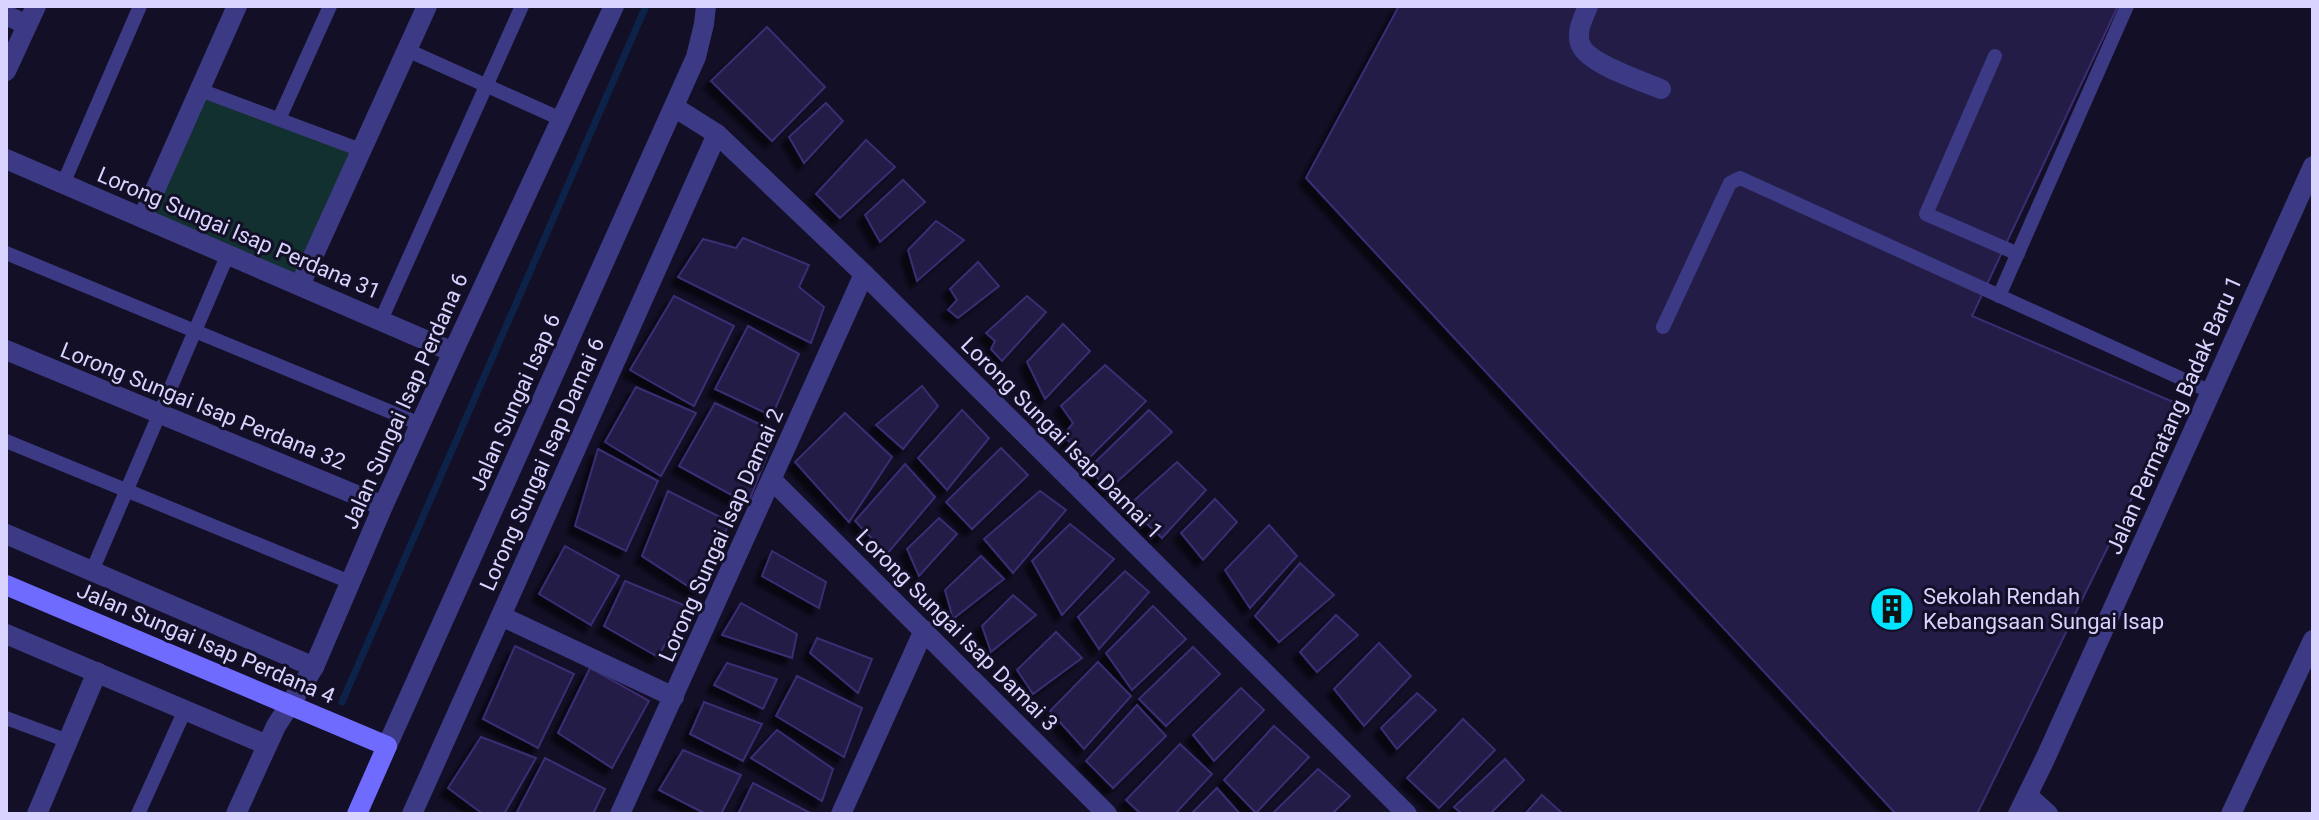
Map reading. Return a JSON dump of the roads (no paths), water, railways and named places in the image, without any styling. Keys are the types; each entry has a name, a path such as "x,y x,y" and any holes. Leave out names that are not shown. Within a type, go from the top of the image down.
{"street":[{"path":"143,217 237,6"},
{"path":"300,285 427,6"},
{"name":"Jalan Sungai Isap Perdana 6","path":"236,814 276,726 314,667 420,424 614,6"},
{"name":"Jalan Sungai Isap 6","path":"357,814 696,57 706,6"},
{"path":"1588,6 1579,32 1580,45 1586,55 1661,89"},
{"path":"6,15 31,15 6,71"},
{"name":"Lorong Sungai Isap Damai 1","path":"674,107 717,134 864,274 1385,806 1407,814"},
{"name":"Lorong Sungai Isap Damai 6","path":"412,814 717,134"},
{"name":"Lorong Sungai Isap Perdana 31","path":"6,159 453,352"},
{"name":"Jalan Permatang Badak Baru 1","path":"2023,805 2313,166"},
{"name":"Lorong Sungai Isap Damai 2","path":"620,814 864,274"},
{"name":"Lorong Sungai Isap Perdana 32","path":"6,350 383,506"},
{"name":"Lorong Sungai Isap Damai 3","path":"772,480 1107,814"},
{"path":"6,534 314,667"},
{"name":"Jalan Sungai Isap Perdana 4","path":"6,585 387,746"},
{"path":"501,616 674,697"},
{"path":"841,814 924,630"},
{"path":"6,634 267,745"},
{"path":"2231,814 2313,640"},
{"path":"37,814 97,672"},
{"path":"2023,805 2048,814"}],"lane":[{"path":"63,184 140,6"},
{"path":"279,119 330,6"},
{"path":"381,320 522,6"},
{"path":"1999,296 2127,6"},
{"path":"407,50 561,119"},
{"path":"1995,56 1926,214 2018,254"},
{"path":"200,90 361,150"},
{"path":"1663,327 1730,183 1740,178 2211,392"},
{"path":"6,253 420,424"},
{"path":"92,571 228,254"},
{"path":"6,441 350,582"},
{"path":"138,814 185,710"},
{"path":"6,718 68,741"}],"waterway":[{"path":"342,702 646,6"}],"place":[{"name":"Sekolah Rendah Kebangsaan Sungai Isap","path":"1892,609"}]}
